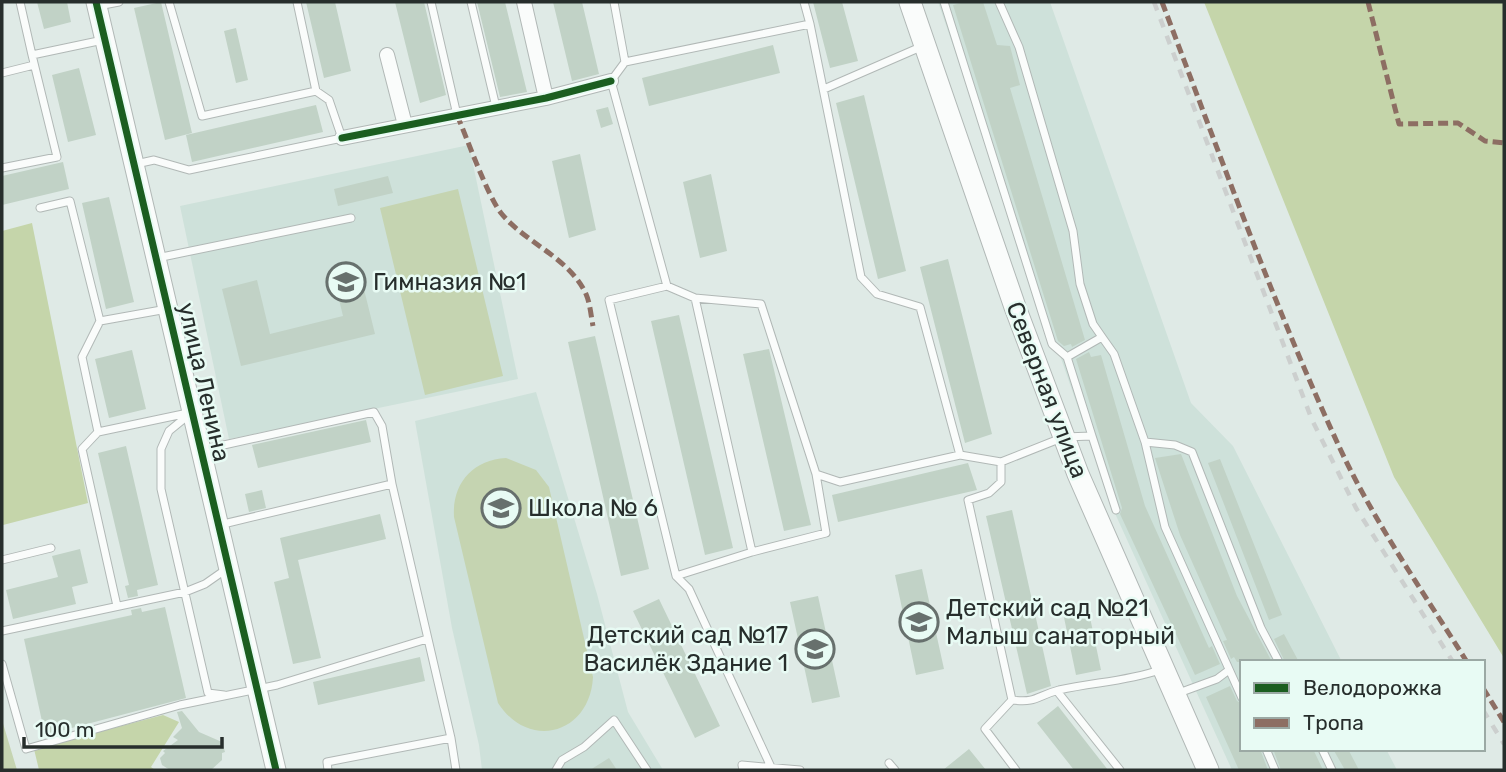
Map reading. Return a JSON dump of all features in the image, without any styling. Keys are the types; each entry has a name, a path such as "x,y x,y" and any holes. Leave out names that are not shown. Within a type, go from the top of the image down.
{"main road":[{"name":"Северная улица","path":"909,2 1064,438 1174,695 1201,765"}],"street":[{"path":"524,2 546,98"},
{"name":"улица Ленина","path":"96,4 276,770"},
{"path":"387,54 405,125"},
{"path":"342,138 546,98 611,81"}],"lane":[{"path":"2,168 57,157 20,2"},
{"path":"96,4 119,2"},
{"path":"134,165 154,160 189,170 342,138 330,100 316,91 202,116 169,2"},
{"path":"297,2 316,91"},
{"path":"431,2 457,115"},
{"path":"471,2 496,107"},
{"path":"614,2 625,62"},
{"path":"804,2 861,277 877,294 920,307 960,455"},
{"path":"944,2 1052,344 1068,357 1116,510"},
{"path":"999,2 1019,47 1073,232 1080,284 1093,324 1114,354 1145,442 1165,527 1240,694"},
{"path":"667,286 611,81 625,62 810,24"},
{"path":"32,55 105,40"},
{"path":"824,89 924,45"},
{"path":"2,73 34,65"},
{"path":"40,208 70,201 100,321 82,357 98,432"},
{"path":"156,258 351,218"},
{"path":"677,576 752,552 826,533 816,474 761,304 695,298 667,286 609,300 677,576 689,589 771,767"},
{"path":"695,298 752,552"},
{"path":"100,321 168,309"},
{"path":"1068,357 1102,337"},
{"path":"117,606 82,449 98,432 192,412"},
{"path":"192,412 169,431 161,449 161,489 208,693 230,696"},
{"path":"201,450 374,412 382,426 392,484 456,768 465,770"},
{"path":"816,474 839,482 960,455 1001,462 1064,438 1092,436"},
{"path":"1145,442 1174,445 1192,452 1261,628 1278,660"},
{"path":"1001,462 1001,482 989,493 968,500 1012,700"},
{"path":"218,526 392,484"},
{"path":"2,560 51,548"},
{"path":"2,631 185,592 205,584 228,568"},
{"path":"2,664 26,749 180,705 230,696 335,669 427,639"},
{"path":"1012,700 1033,702 1057,691 1128,681 1162,669"},
{"path":"1174,695 1217,679 1229,670"},
{"path":"1057,691 1120,770"},
{"path":"1012,700 985,729 1016,770"},
{"path":"556,770 562,760 584,747 614,720 647,770"},
{"path":"328,770 327,762 451,738"},
{"path":"1267,751 1275,770"},
{"path":"1323,751 1332,770"},
{"path":"743,770 742,765 800,770"}],"shaded area":[{"path":"938,2 1050,2 1191,403 1233,446 1341,660 1240,660 1240,751 1387,751 1397,770 1232,770 1113,509"},
{"name":"Гимназия №1","path":"469,145 518,379 229,439 180,206"},
{"name":"Школа № 6","path":"536,392 597,594 628,712 663,770 482,770 479,745 452,628 415,421"}],"green space":[{"path":"1204,2 1504,2 1504,658 1394,477"},
{"path":"458,189 503,376 425,395 380,208"},
{"path":"32,223 88,503 3,525 2,231"},
{"path":"506,458 536,470 549,487 593,677 589,696 581,712 570,723 556,729 541,731 526,727 511,718 498,703 454,517 457,494 466,476 483,463"},
{"path":"163,715 179,722 151,767 155,770 39,770 34,749"},
{"path":"2,720 17,770 2,770"}],"building":[{"path":"37,2 67,2 71,22 44,29"},
{"path":"161,2 192,133 165,140 134,8"},
{"path":"306,2 335,2 351,71 324,78"},
{"path":"395,2 424,2 446,95 420,103"},
{"path":"477,2 505,2 527,92 500,97"},
{"path":"553,2 582,2 599,74 572,81"},
{"path":"813,2 842,2 858,61 830,68"},
{"path":"983,2 997,45 1010,46 1020,85 1010,88 1085,340 1072,347 1071,344 1064,346 1058,341 953,5"},
{"path":"236,28 248,80 236,83 224,31"},
{"path":"773,45 780,73 649,106 642,78"},
{"path":"79,68 96,135 68,142 52,75"},
{"path":"864,95 906,271 878,279 836,103"},
{"path":"316,105 323,132 192,162 186,135"},
{"path":"608,107 613,124 601,128 596,110"},
{"path":"580,154 596,230 569,238 552,161"},
{"path":"63,162 69,189 2,205 2,176"},
{"path":"711,174 727,251 700,258 683,182"},
{"path":"388,176 393,193 338,206 334,189"},
{"path":"109,197 134,302 106,309 82,203"},
{"path":"948,259 992,434 965,443 920,267"},
{"path":"359,269 375,334 241,366 222,289 257,280 270,334 343,316 333,275"},
{"path":"679,315 733,548 705,555 651,321"},
{"path":"595,336 649,569 621,576 568,342"},
{"path":"769,349 811,525 784,531 743,354"},
{"path":"132,350 146,409 109,418 95,359"},
{"path":"1089,352 1091,357 1101,355 1145,506 1209,648 1212,646 1220,664 1195,675 1120,514 1122,508 1076,359"},
{"path":"366,420 371,442 258,468 252,445"},
{"path":"126,446 158,585 137,590 138,596 128,598 125,586 129,585 98,453"},
{"path":"1181,454 1237,596 1271,660 1237,662 1234,657 1231,659 1223,641 1227,640 1180,535 1155,458"},
{"path":"1220,459 1282,615 1269,620 1208,463"},
{"path":"968,463 977,490 838,522 832,495"},
{"path":"262,490 266,508 249,512 245,494"},
{"path":"1012,510 1051,686 1027,694 986,516"},
{"path":"380,514 386,539 298,560 321,658 293,664 274,582 289,578 280,538"},
{"path":"80,549 88,583 72,587 76,604 13,619 6,590 58,577 52,556"},
{"name":"Детский сад №21 Малыш санаторный","path":"922,569 944,669 916,675 895,575"},
{"name":"Детский сад №17 Василёк Здание 1","path":"818,596 840,697 812,703 790,602"},
{"path":"659,599 720,726 695,738 633,611"},
{"path":"1087,603 1101,670 1076,675 1062,608"},
{"path":"165,607 186,698 45,735 24,639 132,615 131,610 141,608 142,612"},
{"path":"1284,634 1298,660 1284,660 1274,639"},
{"path":"420,657 425,681 318,705 313,682"},
{"path":"1230,686 1240,703 1240,751 1261,751 1268,770 1239,770 1206,697"},
{"path":"1058,706 1108,770 1074,770 1037,723"},
{"path":"182,711 199,732 222,742 225,752 222,753 222,760 211,770 170,770 162,765 160,758 165,753 163,751 178,740 173,737 182,728 177,712"},
{"path":"969,749 986,770 943,770"},
{"path":"1274,751 1314,751 1323,770 1281,770"},
{"path":"1334,751 1349,751 1359,770 1345,770"},
{"path":"609,758 617,770 590,770"}],"railway":[{"path":"1154,2 1312,420 1356,508 1452,660"},
{"path":"1485,713 1504,744"}],"marked path":[{"path":"1162,2 1267,279 1337,442 1382,526 1466,660"},
{"path":"1368,2 1399,124 1458,123 1485,141 1504,143"},
{"path":"457,115 495,205 511,224 558,260 578,281 587,298 593,326"},
{"path":"1485,691 1504,722"}],"cycle path":[{"path":"96,2 276,770"},
{"path":"342,138 546,98 611,81"}],"place":[{"name":"Гимназия №1","path":"346,282"},
{"name":"Школа № 6","path":"501,508"},
{"name":"Детский сад №21 Малыш санаторный","path":"919,622"},
{"name":"Детский сад №17 Василёк Здание 1","path":"815,649"}]}
